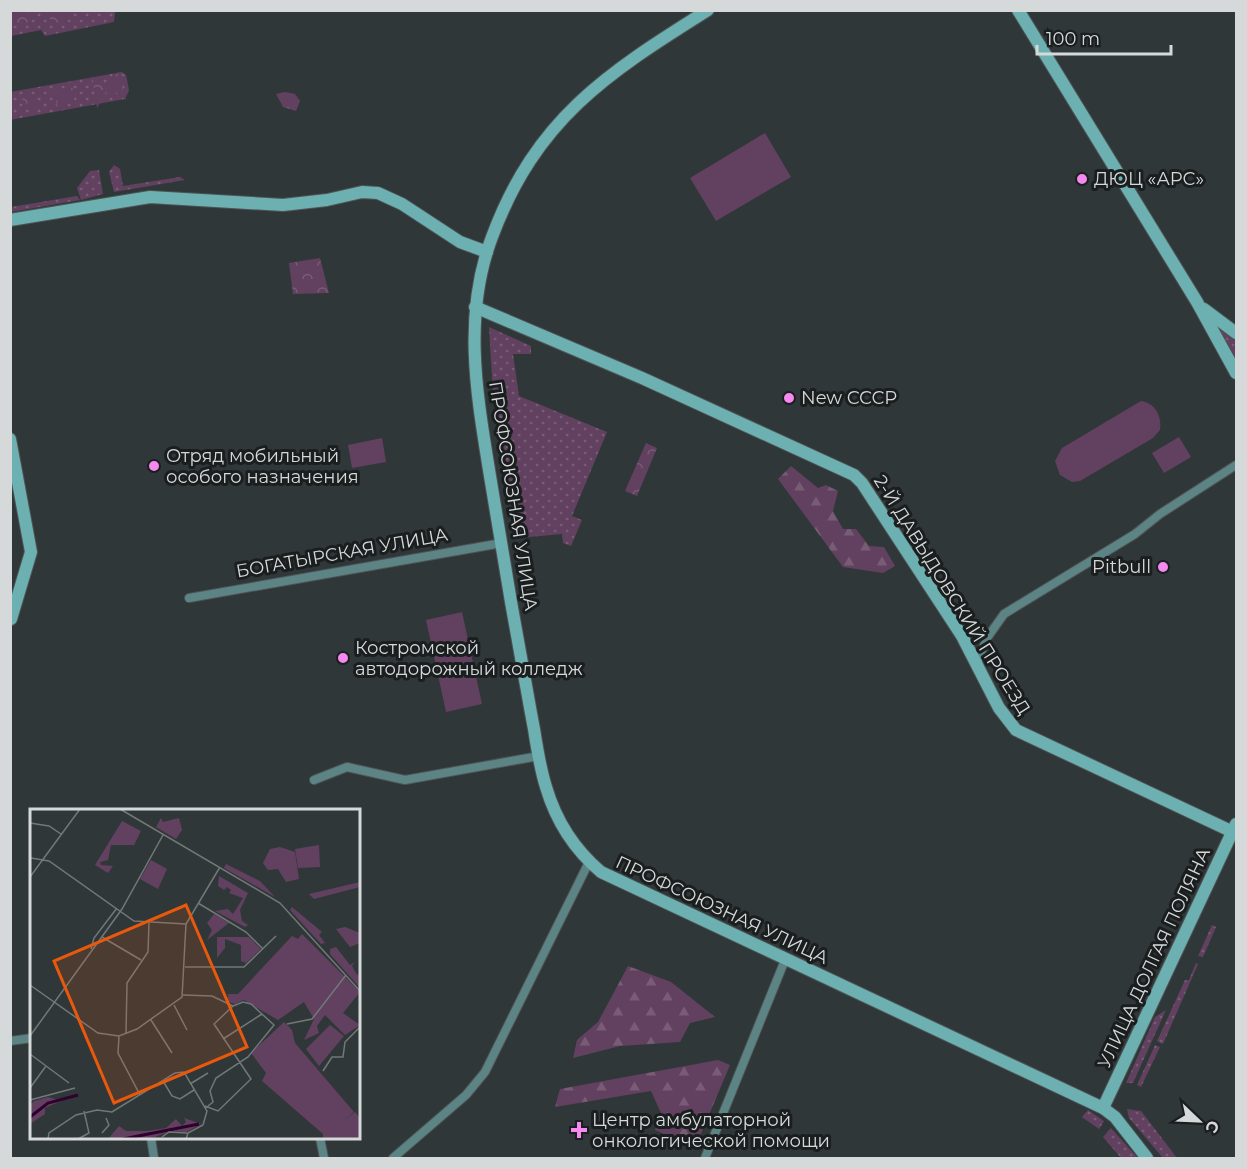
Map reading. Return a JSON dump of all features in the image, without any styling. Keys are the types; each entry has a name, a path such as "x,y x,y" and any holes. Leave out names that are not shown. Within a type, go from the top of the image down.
{"street":[{"name":"ПРОФСОЮЗНАЯ УЛИЦА","path":"708,10 639,54 571,108 529,162 513,190 487,252 475,307 474,356 478,406 539,756 546,787 554,808 575,846 589,862 617,881 1103,1108 1115,1118 1147,1158"},
{"path":"1018,10 1197,302 1236,373"},
{"path":"10,220 150,197 283,205 327,200 362,192 378,193 402,204 460,242 487,252"},
{"path":"1197,302 1236,333"},
{"name":"2-Й ДАВЫДОВСКИЙ ПРОЕЗД","path":"475,307 642,378 854,476 866,490 977,663 999,708 1016,730 1235,828"},
{"path":"10,440 31,552 10,619"},
{"path":"977,663 987,638 1004,614 1135,534 1161,514 1236,465"},
{"name":"БОГАТЫРСКАЯ УЛИЦА","path":"189,598 502,543"},
{"path":"314,780 347,767 405,780 539,756"},
{"name":"УЛИЦА ДОЛГАЯ ПОЛЯНА","path":"1103,1108 1235,828"},
{"path":"393,1158 466,1095 485,1072 589,862"},
{"path":"705,1158 785,960"},
{"path":"10,1041 30,1038"},
{"path":"151,1139 154,1158"},
{"path":"320,1139 324,1158"}],"green space":[{"path":"48,10 67,11 63,20 53,23 46,14"},
{"path":"11,11 115,11 114,22 45,36 41,30 11,36"},
{"path":"17,11 34,16 21,28 11,23 11,16"},
{"path":"118,71 126,100 111,89 107,90 97,108 92,76 106,87 111,86"},
{"path":"122,72 126,75 129,90 125,99 10,120 10,92"},
{"path":"73,88 75,103 57,106 55,92"},
{"path":"285,92 295,94 300,101 296,111 283,107 276,94"},
{"path":"27,94 33,94 38,102 36,108 27,110 22,105 22,99"},
{"path":"765,133 791,177 716,221 690,178"},
{"path":"114,165 120,169 123,186 180,177 185,180 114,192 109,172"},
{"path":"99,170 103,194 81,200 77,188 90,171"},
{"path":"77,196 80,200 11,212 11,207"},
{"path":"320,258 329,293 293,294 289,263"},
{"path":"489,327 531,346 531,354 513,354 519,396 607,432 572,516 582,520 571,546 563,543 562,534 518,538 493,394"},
{"path":"1219,328 1236,340 1236,359"},
{"path":"1141,401 1154,407 1159,415 1160,430 1153,438 1080,481 1072,482 1060,475 1055,461 1062,448"},
{"path":"1179,437 1191,457 1164,473 1152,453"},
{"path":"382,438 386,462 352,468 348,445"},
{"path":"646,443 657,448 637,496 625,491"},
{"path":"791,466 818,488 826,485 838,491 833,511 843,529 856,529 869,546 884,547 895,566 883,573 843,567 778,479"},
{"path":"462,612 482,704 446,712 426,620"},
{"path":"1212,925 1216,927 1203,957 1198,956"},
{"path":"1196,963 1198,964 1163,1044 1157,1041 1185,980 1189,980"},
{"path":"628,966 671,982 715,1017 690,1023 680,1042 620,1046 573,1058 577,1040 598,1022"},
{"path":"1166,1010 1133,1083 1126,1083 1155,1017"},
{"path":"1155,1045 1160,1047 1141,1087 1137,1085"},
{"path":"718,1060 730,1065 695,1148 655,1130 661,1113 651,1091 555,1107 560,1089"},
{"path":"1127,1109 1141,1111 1177,1158 1163,1158 1129,1118"},
{"path":"1088,1110 1104,1121 1099,1129 1082,1117"},
{"path":"1111,1128 1138,1158 1121,1158 1103,1137"}],"place":[{"name":"ДЮЦ «АРС»","path":"1082,179"},
{"name":"New СССР","path":"789,398"},
{"name":"Отряд мобильный особого назначения","path":"154,466"},
{"name":"Pitbull","path":"1163,567"},
{"name":"Костромской автодорожный колледж","path":"343,658"},
{"name":"Центр амбулаторной онкологической помощи","path":"579,1130"}]}
